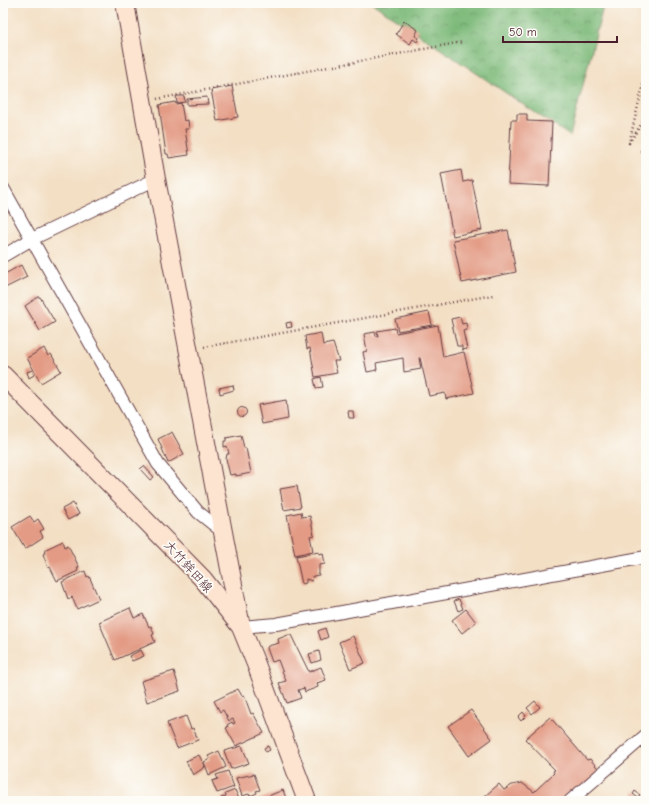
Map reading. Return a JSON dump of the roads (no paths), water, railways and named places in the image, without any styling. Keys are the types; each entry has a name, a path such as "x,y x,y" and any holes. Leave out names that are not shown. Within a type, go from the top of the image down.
{"street":[{"path":"125,3 156,179 241,627 276,624 646,557"},
{"path":"3,256 32,240 156,179"},
{"path":"3,188 158,464 198,512 223,532"},
{"name":"大竹鉾田線","path":"3,375 203,579 241,627 307,801"},
{"path":"570,801 646,735"}]}
